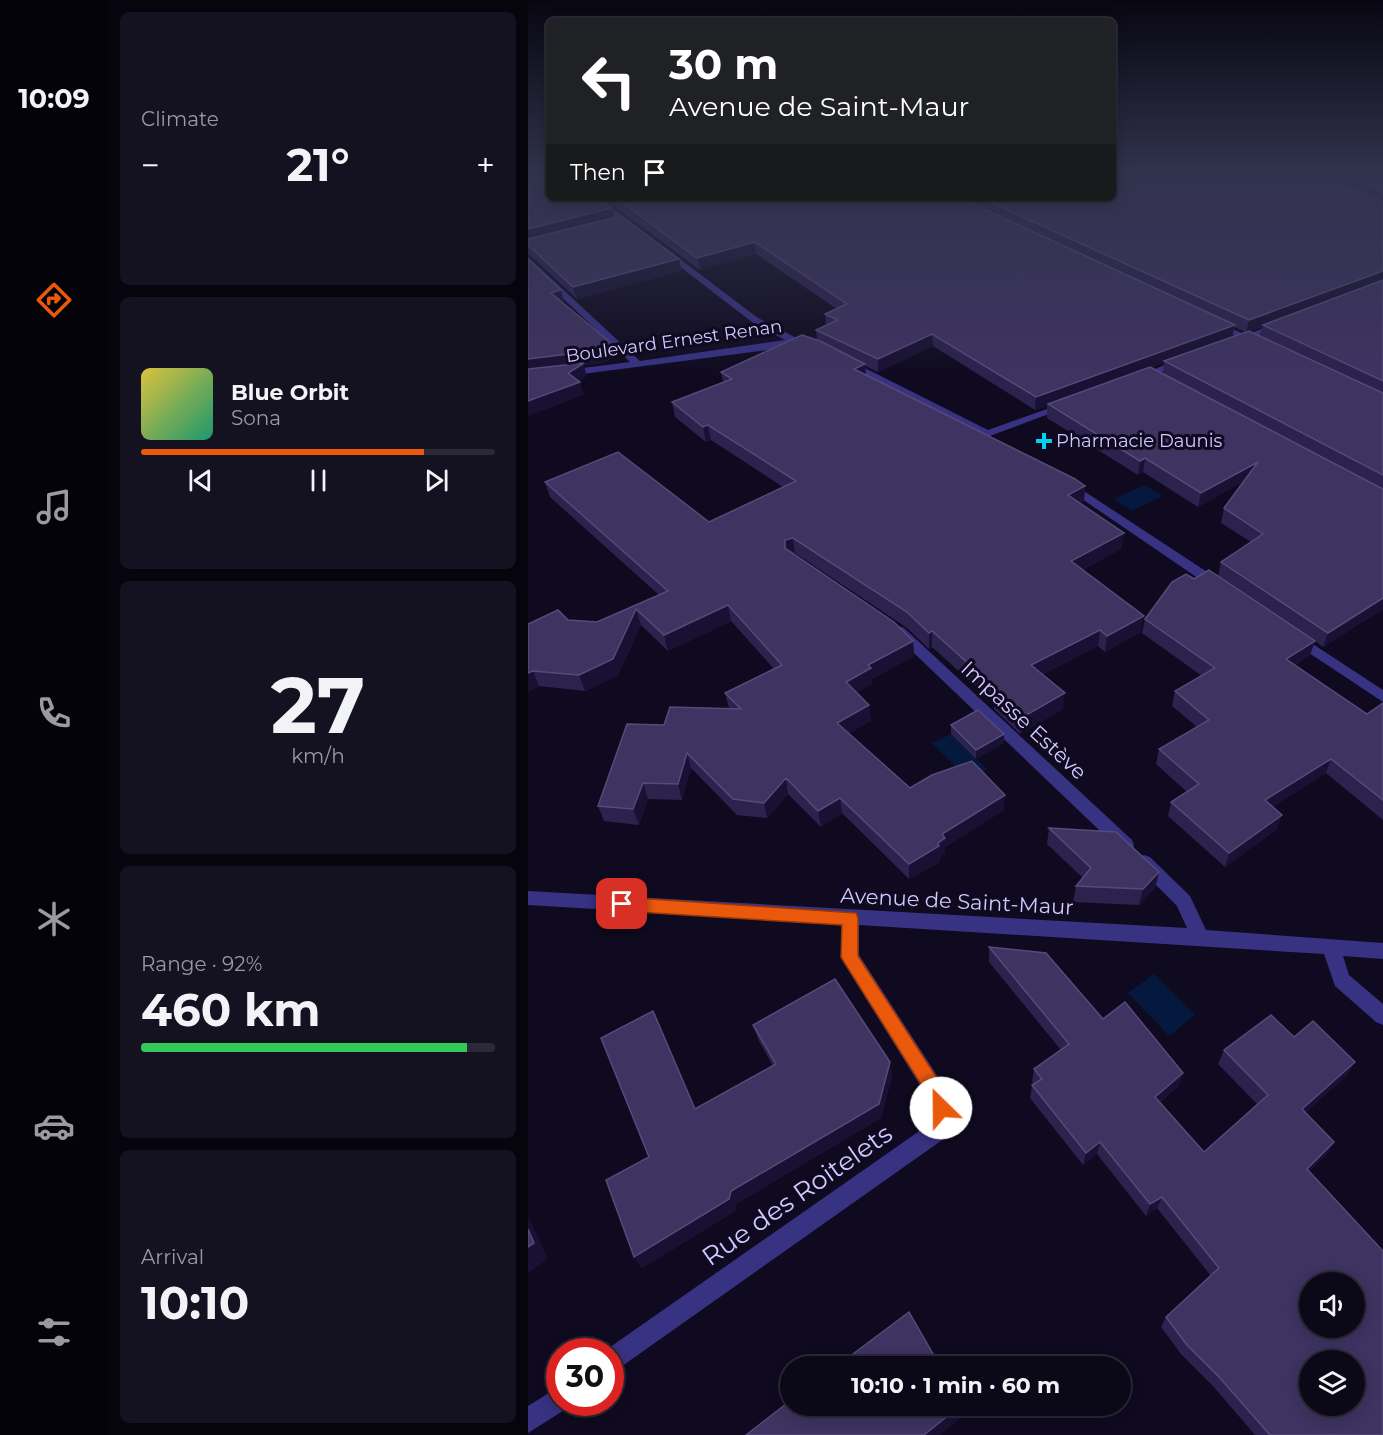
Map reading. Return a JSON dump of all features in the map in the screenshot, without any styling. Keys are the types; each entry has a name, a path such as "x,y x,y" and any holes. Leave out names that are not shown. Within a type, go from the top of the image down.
{"street":[{"path":"654,243 755,320 794,341"},
{"path":"528,260 638,364"},
{"path":"1209,322 1256,343"},
{"path":"1235,342 1288,322"},
{"name":"Boulevard Ernest Renan","path":"528,378 768,347 794,341 815,348"},
{"path":"835,357 1005,445"},
{"path":"1127,382 1192,358"},
{"path":"1149,374 1168,383"},
{"path":"987,434 1071,403"},
{"path":"1059,477 1227,592"},
{"name":"Impasse Estève","path":"882,619 901,633 1185,901 1200,937"},
{"path":"1286,631 1383,697"},
{"name":"Avenue de Saint-Maur","path":"528,898 1200,937 1383,951"},
{"name":"Rue des Roitelets","path":"624,1351 938,1131 941,1108 931,1084 849,957 850,918"},
{"path":"1330,946 1342,980 1383,1016"},
{"path":"528,1421 546,1408"}],"water":[{"path":"1145,485 1163,496 1132,511 1114,499"},
{"path":"951,734 987,769 968,779 932,743"},
{"path":"1154,974 1195,1015 1169,1036 1128,993"}],"building":[{"path":"528,241 655,241 679,259 573,287 528,245"},
{"path":"674,241 1053,241 1235,325 1036,397 932,334 878,359 816,330 838,320 825,314 847,304 755,242 697,258"},
{"path":"1075,241 1383,241 1383,271 1249,320"},
{"path":"528,259 561,290 551,293 611,343 601,350 528,359"},
{"path":"1383,280 1383,381 1263,325"},
{"path":"1249,331 1383,393 1383,475 1164,361"},
{"path":"802,335 820,341 865,364 854,369 1085,486 1068,495 1124,533 1071,561 1144,616 1107,636 1100,630 1031,665 1065,693 1021,718 995,694 999,691 932,631 929,633 907,612 793,538 785,540 785,548 894,622 913,641 868,665 871,668 846,682 869,705 837,723 910,788 932,775 972,761 1005,795 942,834 945,838 938,843 939,846 909,864 840,798 818,811 786,778 764,803 733,799 687,753 678,784 643,783 633,809 598,806 627,724 664,725 670,707 741,709 725,693 782,665 728,605 664,635 636,609 613,659 579,675 533,671 528,673 528,624 558,610 568,620 597,622 668,591 545,482 618,452 709,522 796,481 708,425 703,427 672,402 732,379 721,372"},
{"path":"584,363 568,373 580,382 528,401 528,369"},
{"path":"1150,367 1383,489 1383,598 1328,633 1221,562 1263,534 1224,508 1258,462 1201,493 1145,458 1140,461 1048,404"},
{"path":"1209,570 1315,641 1286,659 1367,714 1383,703 1383,800 1331,759 1265,800 1282,815 1229,853 1171,802 1199,784 1159,749 1209,720 1175,691 1215,668 1145,619 1172,582 1186,574 1194,579"},
{"path":"978,710 1004,734 976,750 951,725"},
{"path":"1049,828 1116,832 1159,872 1143,889 1076,886 1091,868"},
{"path":"989,947 1046,953 1103,1019 1125,1002 1183,1073 1155,1097 1204,1152 1268,1095 1224,1050 1271,1015 1294,1037 1313,1021 1355,1062 1302,1109 1334,1142 1307,1169 1383,1251 1383,1435 1270,1435 1219,1377 1187,1345 1166,1317 1219,1268 1162,1197 1150,1204 1100,1142 1086,1153 1032,1085 1042,1079 1034,1069 1069,1044"},
{"path":"835,979 890,1062 879,1104 731,1191 729,1199 634,1257 606,1180 649,1157 601,1038 653,1011 695,1109 776,1064 753,1025"},
{"path":"528,1229 534,1243 528,1247"},
{"path":"909,1312 934,1356 850,1356"},
{"path":"780,1409 780,1416 948,1416 924,1435 746,1435"}],"place":[{"name":"Pharmacie Daunis","path":"1044,441"}],"route":[{"path":"622,904 850,918 849,957 931,1084 941,1108"}]}
